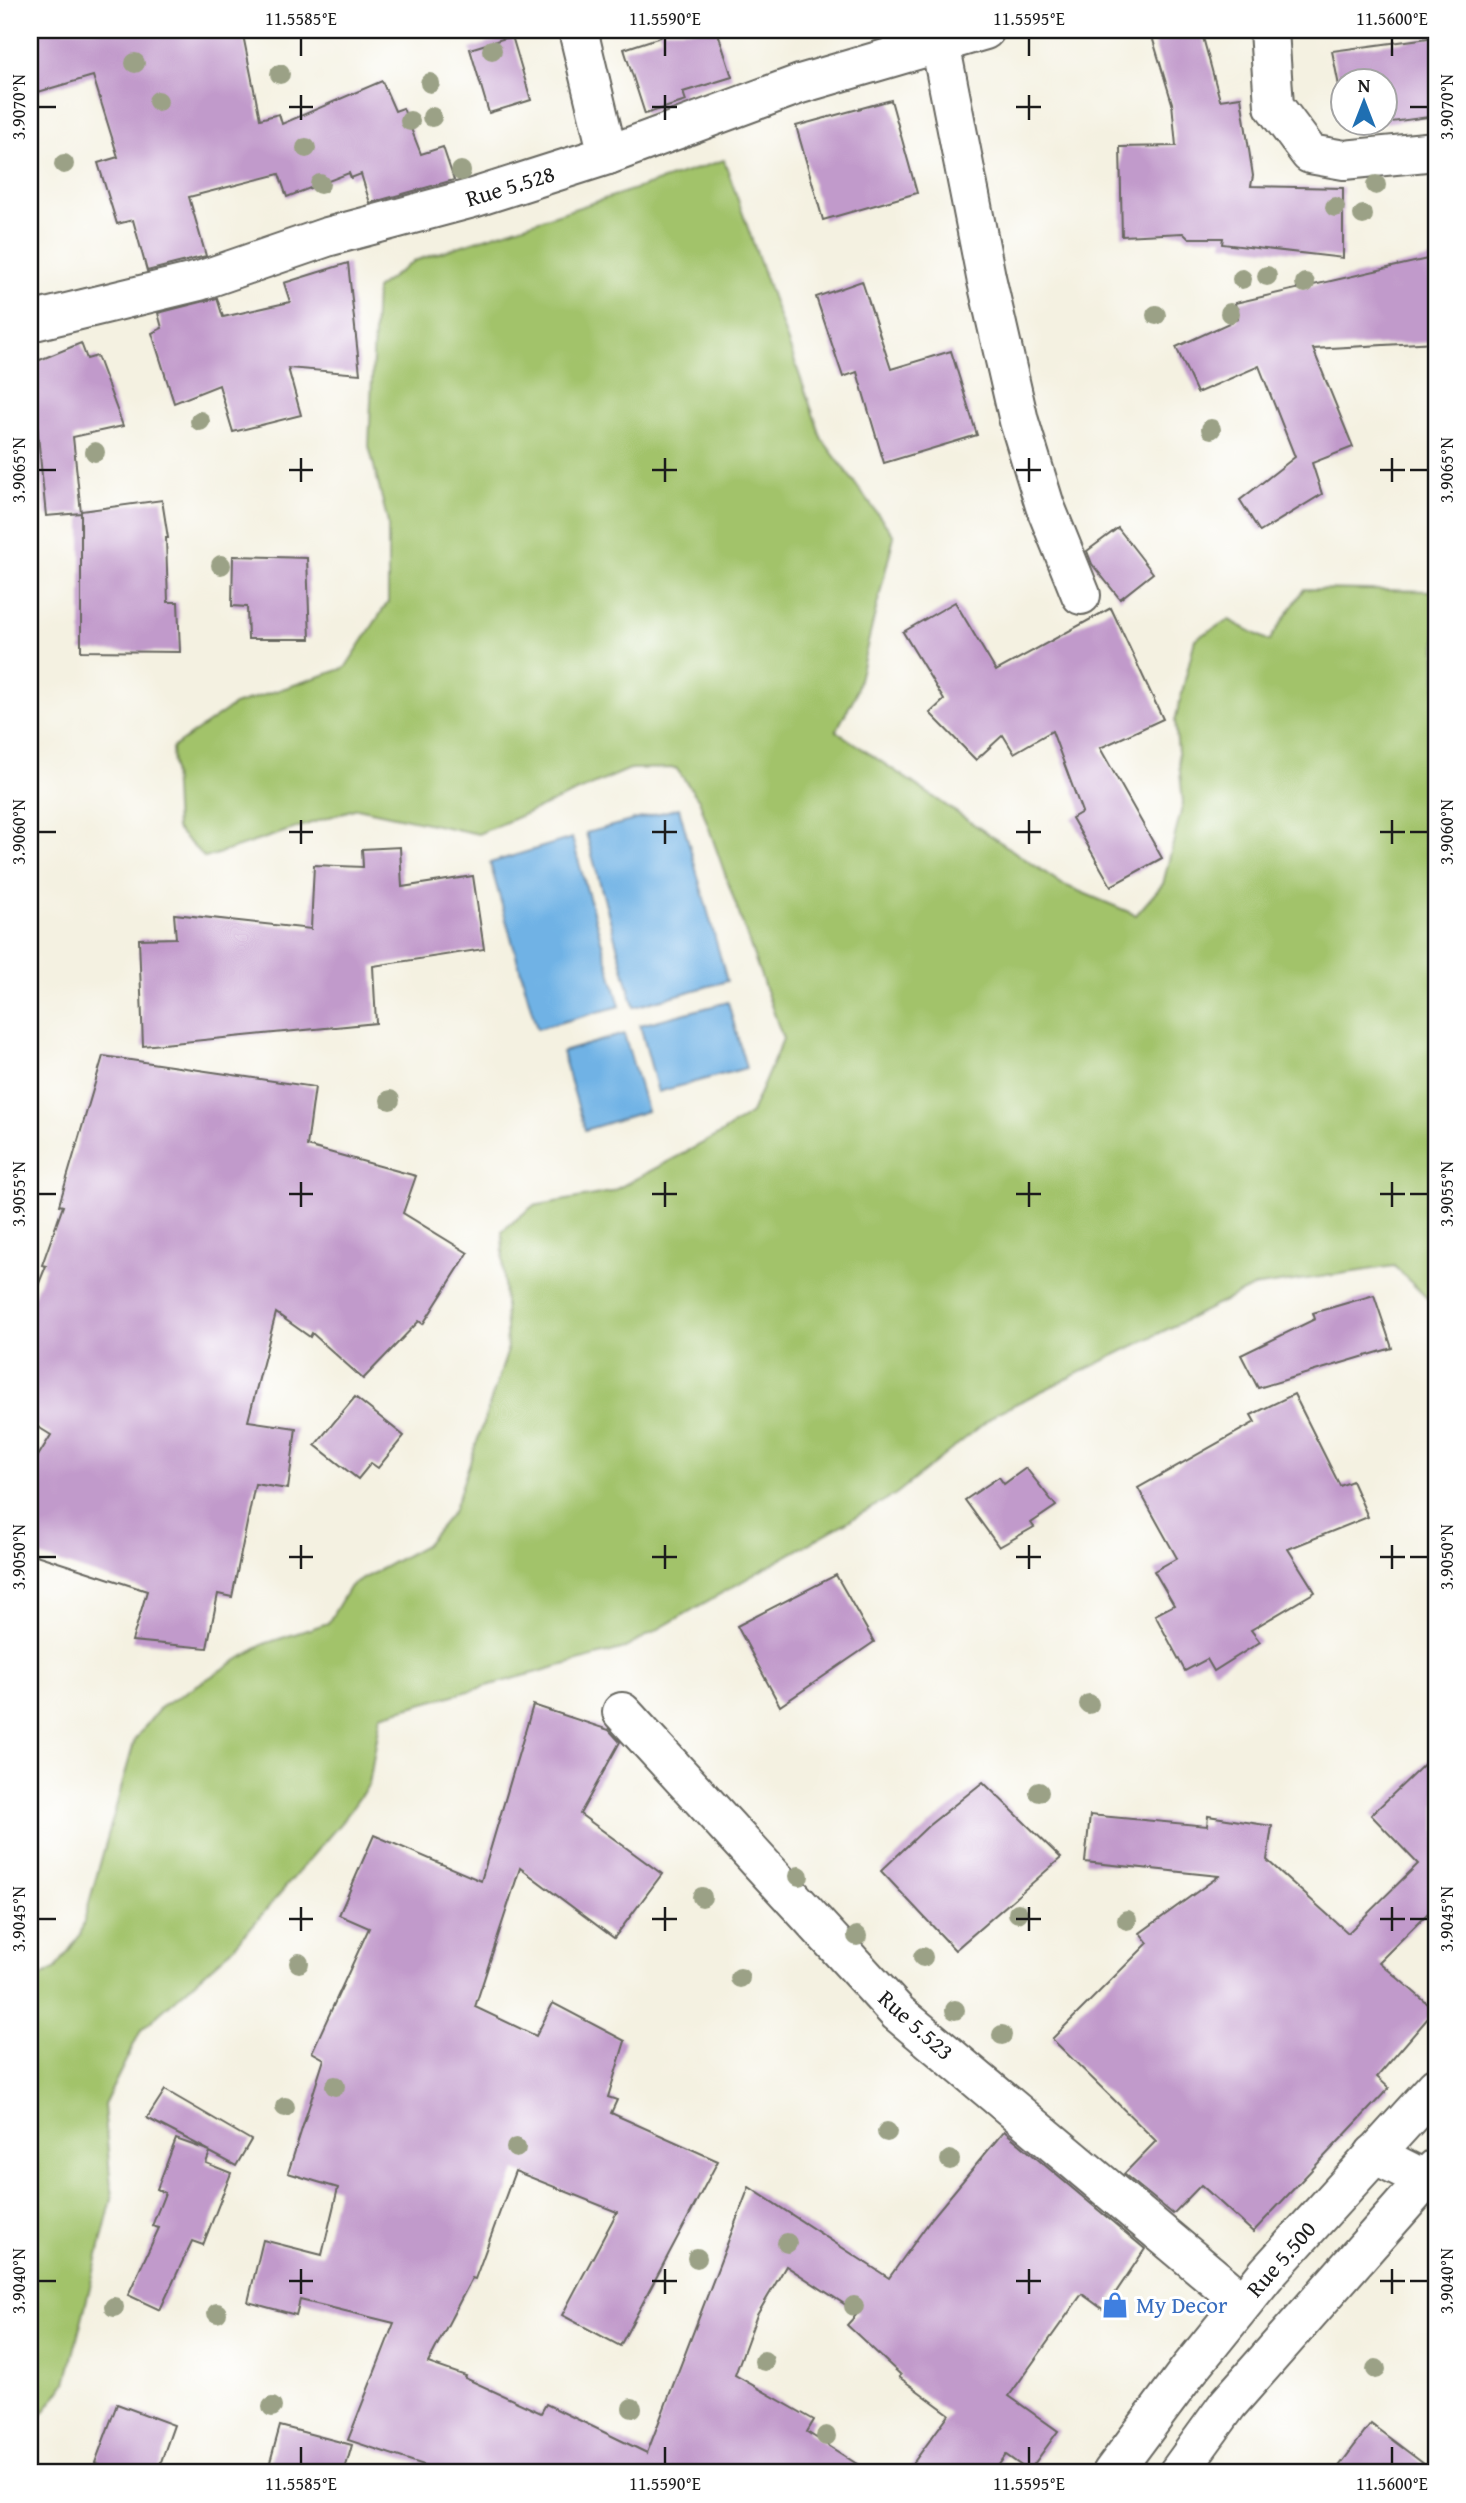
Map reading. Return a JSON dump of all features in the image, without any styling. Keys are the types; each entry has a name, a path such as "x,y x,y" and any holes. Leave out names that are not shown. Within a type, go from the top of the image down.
{"street":[{"path":"578,30 608,155"},
{"name":"Rue 5.528","path":"30,322 199,281 327,237 473,198 608,155 800,84 985,30"},
{"path":"1269,30 1274,106 1310,154 1344,160 1436,151"},
{"path":"940,43 986,277 1019,421 1045,506 1081,595"},
{"name":"Rue 5.523","path":"622,1712 898,2012 1243,2302"},
{"name":"Rue 5.500","path":"1112,2473 1243,2302 1436,2087"},
{"path":"1178,2473 1228,2404 1432,2178 1374,2154"}],"green space":[{"path":"724,160 822,439 894,536 855,696 836,731 1062,884 1136,915 1163,884 1183,803 1175,721 1195,639 1229,620 1269,641 1304,589 1436,591 1436,1307 1394,1266 1253,1287 997,1413 896,1494 625,1648 381,1715 369,1784 345,1818 234,1947 141,2030 104,2105 112,2199 66,2383 30,2430 30,1983 56,1968 80,1935 135,1739 160,1708 264,1644 328,1623 350,1586 425,1545 453,1512 507,1353 502,1231 533,1206 611,1192 720,1134 751,1113 783,1039 699,800 676,768 630,769 478,834 357,808 205,858 176,829 172,748 234,705 345,668 388,602 388,523 369,446 376,289 414,261"}],"water":[{"path":"679,808 727,981 634,1007 586,833"},
{"path":"572,838 620,1006 537,1029 490,863"},
{"path":"728,1002 746,1068 658,1092 640,1025"},
{"path":"624,1034 647,1111 585,1130 562,1052"}],"building":[{"path":"30,30 242,30 260,119 279,114 282,124 382,81 395,111 403,108 421,154 443,147 454,180 370,203 361,174 351,178 349,173 287,197 279,174 189,197 206,256 147,271 133,220 117,224 98,163 118,157 93,76 38,92 30,65"},
{"path":"658,30 717,30 732,77 683,92 686,101 645,114 624,49 661,37"},
{"path":"1150,30 1201,30 1220,100 1241,97 1253,176 1251,186 1343,188 1343,258 1222,244 1223,238 1188,238 1183,233 1122,236 1120,147 1176,146 1172,103"},
{"path":"512,36 531,100 489,113 470,49"},
{"path":"1436,37 1436,116 1400,121 1400,66 1335,66 1332,51"},
{"path":"891,100 917,193 823,220 796,126"},
{"path":"1436,257 1436,342 1313,349 1353,447 1312,463 1322,494 1260,532 1240,500 1295,457 1259,366 1197,393 1176,347 1238,319 1235,303"},
{"path":"348,263 360,374 288,368 301,415 233,432 219,385 174,403 152,333 162,328 158,313 217,298 223,317 290,302 284,283"},
{"path":"862,281 891,369 951,351 977,435 884,463 857,372 843,377 816,297"},
{"path":"81,343 87,359 97,356 123,426 73,437 81,513 46,516 37,425 30,427 30,364"},
{"path":"162,500 168,538 168,602 178,602 180,652 81,651 81,511"},
{"path":"1118,528 1153,573 1120,599 1092,564 1087,551"},
{"path":"233,556 307,558 310,639 248,639 247,607 232,606"},
{"path":"955,602 996,671 1111,608 1163,719 1100,748 1162,858 1111,886 1072,818 1082,812 1052,731 1014,753 1003,735 976,760 930,713 944,700 903,632"},
{"path":"400,847 402,887 473,876 484,949 373,966 376,1023 143,1046 139,939 176,938 174,914 311,929 314,865 363,867 362,849"},
{"path":"103,1056 315,1087 307,1146 416,1176 403,1213 468,1253 423,1324 419,1321 363,1379 312,1333 310,1337 276,1313 248,1421 296,1428 288,1489 255,1484 232,1597 218,1594 207,1648 132,1641 147,1591 30,1553 30,1469 51,1435 30,1422 30,1305 46,1266 42,1265 63,1206 59,1205"},
{"path":"1374,1295 1392,1348 1258,1388 1241,1355 1315,1319 1313,1313"},
{"path":"1294,1394 1340,1486 1352,1481 1368,1517 1288,1549 1315,1592 1251,1630 1260,1642 1214,1671 1207,1659 1185,1671 1155,1615 1174,1605 1154,1571 1177,1558 1138,1488 1255,1422 1251,1415"},
{"path":"355,1397 404,1436 378,1468 371,1463 358,1479 315,1445"},
{"path":"1026,1468 1056,1506 1031,1523 1034,1527 999,1547 965,1500 999,1477 1004,1484"},
{"path":"836,1575 874,1642 780,1706 737,1626"},
{"path":"533,1705 609,1730 620,1742 580,1814 662,1874 614,1938 520,1868 475,2007 536,2036 553,2003 625,2041 608,2097 617,2100 611,2113 718,2161 620,2346 562,2315 617,2212 515,2171 475,2279 472,2278 428,2363 466,2376 465,2378 541,2413 546,2404 647,2453 749,2187 889,2278 932,2218 1004,2131 1145,2249 1104,2310 1082,2294 1009,2396 1058,2431 1029,2471 1006,2455 993,2473 906,2473 949,2414 899,2377 901,2375 847,2325 858,2313 786,2266 757,2315 735,2375 814,2420 807,2432 871,2473 448,2473 348,2440 394,2323 300,2300 296,2315 248,2302 263,2240 322,2255 338,2188 288,2173 324,2059 312,2052 369,1928 339,1915 374,1835 481,1881"},
{"path":"1436,1753 1436,1905 1379,1962 1435,2010 1377,2077 1389,2088 1253,2232 1201,2185 1173,2214 1124,2174 1156,2141 1052,2039 1148,1943 1140,1933 1219,1876 1085,1862 1090,1815 1207,1826 1208,1816 1272,1826 1267,1860 1348,1933 1418,1864 1371,1815"},
{"path":"983,1782 1061,1858 955,1950 881,1871 928,1826"},
{"path":"165,2090 251,2140 236,2166 210,2152 206,2163 231,2173 203,2245 192,2241 160,2310 128,2295 159,2228 152,2226 165,2193 157,2189 176,2139 210,2151 147,2118"},
{"path":"117,2404 174,2425 157,2473 123,2473 95,2463"},
{"path":"1371,2424 1436,2473 1334,2473"},
{"path":"280,2426 352,2445 344,2473 267,2473"}],"place":[{"name":"My Decor","path":"1115,2305"}]}
